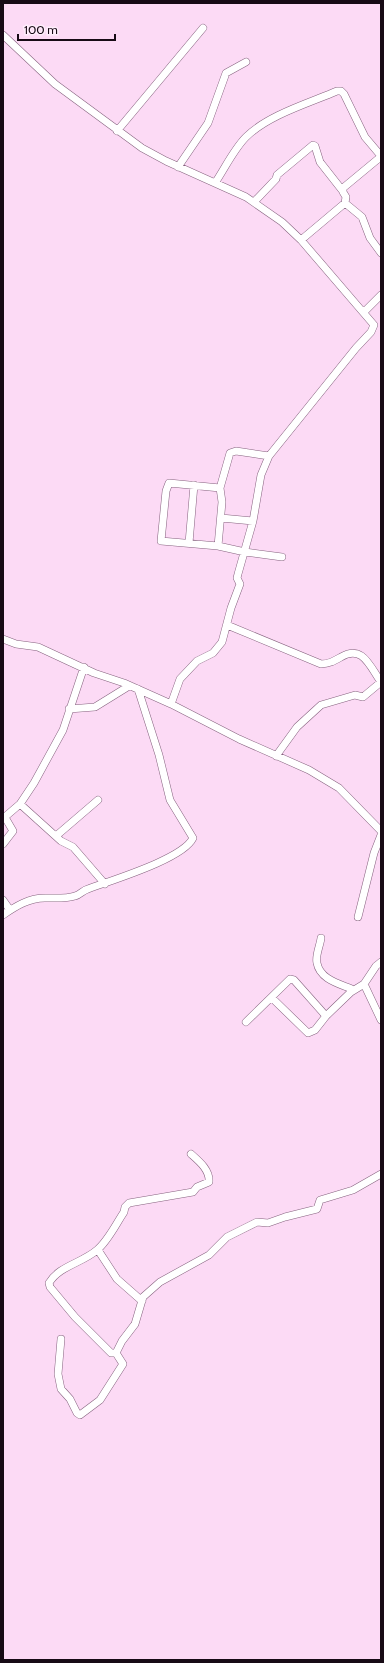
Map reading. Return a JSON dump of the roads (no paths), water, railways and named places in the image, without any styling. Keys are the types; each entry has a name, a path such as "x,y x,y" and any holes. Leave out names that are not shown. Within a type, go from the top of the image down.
{"street":[{"path":"117,131 203,28"},
{"path":"3,35 55,84 142,148 178,167 215,182 254,202 282,222 301,240 381,333"},
{"path":"178,167 208,123 226,73 246,62"},
{"path":"215,182 243,140 250,134 274,118 337,91 343,92 364,137 381,158 370,165 342,190"},
{"path":"254,202 276,179 277,175 314,145 321,163 346,196 345,203 301,240"},
{"path":"345,203 362,217 370,238 380,248"},
{"path":"364,312 381,295"},
{"path":"171,704 180,679 197,661 209,656 222,642 226,625 240,584 237,578 253,521 261,475 269,456 356,348 371,332 374,325"},
{"path":"218,546 221,518 220,488 230,453 236,451 269,456"},
{"path":"220,488 172,482 168,485 161,542 218,546 245,552 282,557"},
{"path":"189,544 194,485"},
{"path":"221,518 253,521"},
{"path":"226,625 321,664 331,663 349,652 357,653 365,658 381,682 363,697 355,695 327,702 315,709 291,734 276,756"},
{"path":"3,639 16,644 38,647 138,689 171,704 239,740 309,770 339,788 381,831"},
{"path":"3,844 13,832 6,818 20,804 37,779 62,732 84,667"},
{"path":"69,709 95,707 129,686"},
{"path":"3,914 24,902 43,898 75,896 87,889 106,884 163,861 187,847 193,838 170,800 159,755 138,689"},
{"path":"56,836 98,800"},
{"path":"20,804 56,836 73,847 106,884"},
{"path":"358,917 374,853 381,835"},
{"path":"3,900 10,910"},
{"path":"321,938 317,963 323,974 327,978 354,990"},
{"path":"272,998 308,1032 315,1030 326,1016 354,990 364,984 376,966 381,962"},
{"path":"246,1022 272,998 288,980 292,979 326,1016"},
{"path":"364,984 381,1020"},
{"path":"61,1339 58,1374 61,1389 70,1399 78,1414 82,1414 100,1400 123,1366 123,1362 116,1353 111,1353 75,1317 48,1284 56,1274 98,1250 129,1203 193,1192 197,1187 209,1182 210,1178 202,1163 191,1154"},
{"path":"116,1353 121,1342 135,1324 145,1295 160,1282 209,1255 227,1237 257,1222 268,1224 284,1217 317,1209 320,1200 353,1190 381,1174"},
{"path":"98,1250 117,1279 142,1301"}]}
